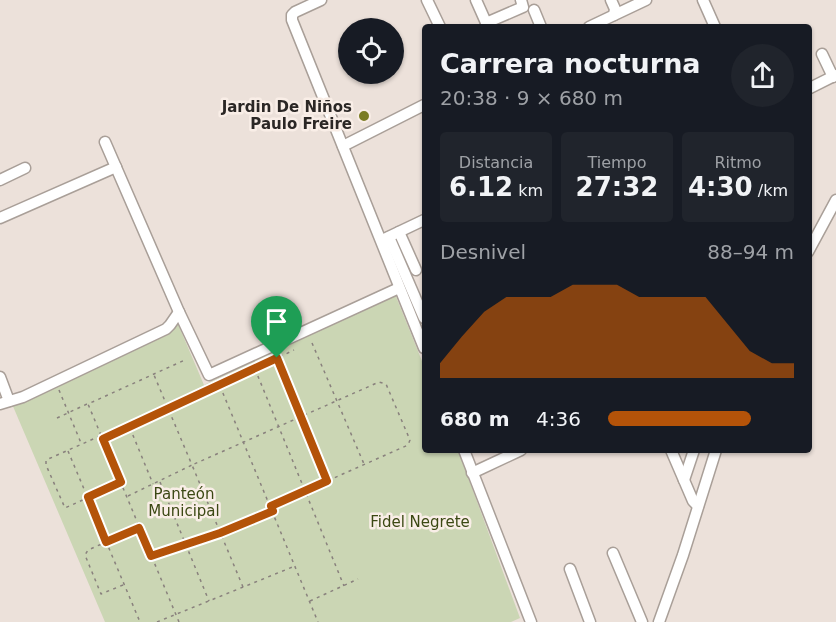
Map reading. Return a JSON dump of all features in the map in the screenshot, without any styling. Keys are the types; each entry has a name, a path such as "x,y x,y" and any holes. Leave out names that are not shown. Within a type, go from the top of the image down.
{"street":[{"path":"321,0 292,15 294,27 343,146 390,236 422,313"},
{"path":"427,0 439,24"},
{"path":"476,0 487,24"},
{"path":"611,0 615,9 614,15"},
{"path":"595,24 646,0"},
{"path":"703,0 711,24"},
{"path":"489,24 522,3"},
{"path":"534,10 540,24"},
{"path":"812,87 835,76 822,54"},
{"path":"343,146 422,106"},
{"path":"105,142 178,312 205,370 211,375 399,288"},
{"path":"0,218 116,167"},
{"path":"0,180 25,168"},
{"path":"812,245 836,200"},
{"path":"390,236 422,221"},
{"path":"390,236 416,270"},
{"path":"390,236 399,288 422,343"},
{"path":"0,377 4,403 23,397 165,329 178,312"},
{"path":"465,453 531,622"},
{"path":"472,472 513,453"},
{"path":"672,453 693,501 698,506"},
{"path":"684,480 693,453"},
{"path":"659,622 715,453"},
{"path":"613,553 642,622"},
{"path":"570,568 590,622"}],"path":[{"path":"312,343 364,465"},
{"path":"103,439 294,350"},
{"path":"277,358 327,481"},
{"path":"57,418 187,359"},
{"path":"255,369 344,586"},
{"path":"154,374 243,587"},
{"path":"127,497 279,426 379,382 384,382 411,441 405,447 271,506"},
{"path":"220,386 318,622"},
{"path":"58,388 82,444"},
{"path":"88,404 179,622"},
{"path":"130,427 153,484"},
{"path":"101,436 46,460 64,507 121,482"},
{"path":"68,450 140,622"},
{"path":"159,481 209,601"},
{"path":"151,556 220,533 273,511"},
{"path":"124,585 101,594 85,552 139,528"},
{"path":"157,622 295,566"},
{"path":"309,601 358,579"}],"green space":[{"name":"Panteón Municipal","path":"395,294 422,361 422,453 459,453 520,618 511,622 105,622 12,404 178,324 204,385"}],"place":[{"name":"Jardin De Niños Paulo Freire","path":"364,116"}],"route":[{"path":"277,358 327,481 271,506 273,511 220,533 151,556 139,528 106,542 88,497 121,482 103,439 277,358"}],"park label":[{"name":"Fidel Negrete","path":"420,522"}]}
